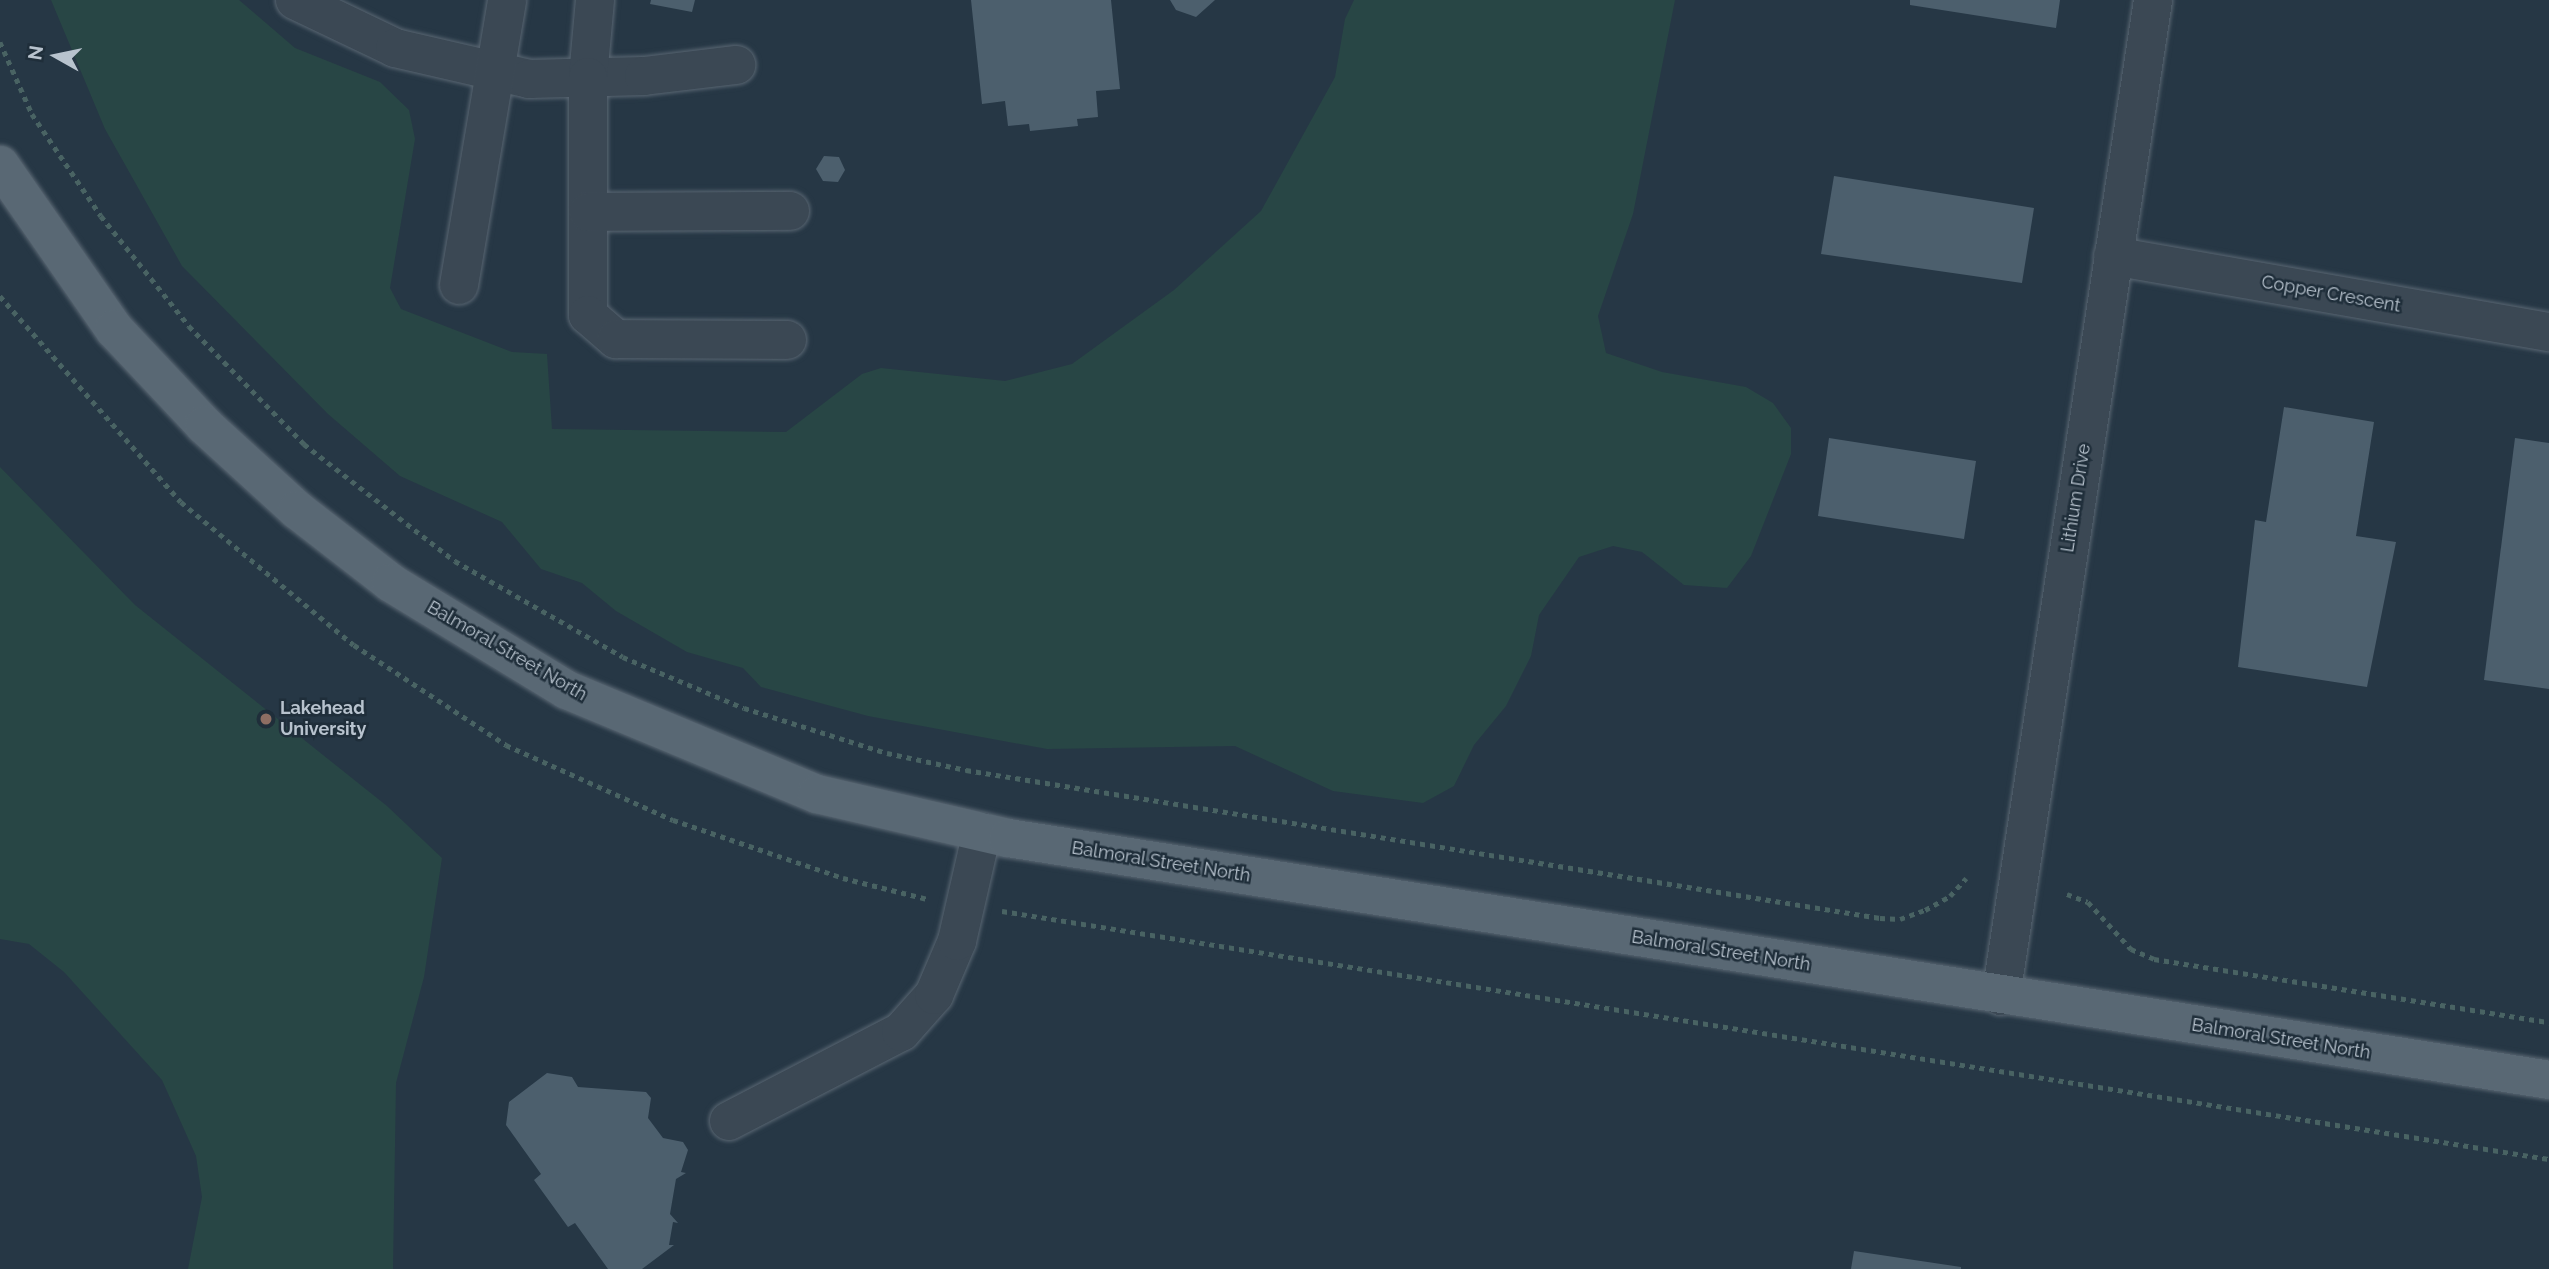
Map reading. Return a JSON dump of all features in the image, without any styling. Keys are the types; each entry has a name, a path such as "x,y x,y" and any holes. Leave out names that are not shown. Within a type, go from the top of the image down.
{"main road":[{"name":"Balmoral Street North","path":"0,165 114,329 297,510 391,583 567,690 698,748 817,794 982,832 2001,996 2549,1080"}],"street":[{"path":"295,0 395,48 529,79 736,65"},
{"path":"459,285 507,0"},
{"path":"595,0 588,77 588,315 601,332 616,339 787,340"},
{"name":"Lithium Drive","path":"2001,996 2153,0"},
{"path":"588,212 790,211"},
{"name":"Copper Crescent","path":"2113,256 2549,332"},
{"path":"729,1121 901,1032 934,995 957,941 982,832"}],"path":[{"path":"0,42 33,114 101,216 189,326 304,444 455,561 623,657 744,708 887,753 993,775 1880,918 1900,919 1925,910 1950,896 1966,877"},
{"path":"2067,894 2081,896 2110,932 2154,959 2549,1022"}],"green space":[{"path":"51,0 239,0 295,48 380,82 409,110 415,139 390,288 401,309 512,352 547,354 552,429 786,432 862,374 881,368 1005,381 1072,364 1174,290 1261,211 1335,77 1345,19 1354,0 1675,0 1633,214 1598,316 1606,353 1662,372 1746,387 1773,403 1791,428 1791,454 1751,556 1727,588 1684,585 1642,552 1613,546 1579,557 1539,615 1531,656 1506,706 1474,745 1454,786 1423,803 1333,791 1235,746 1047,749 868,716 761,687 743,668 687,652 616,611 582,583 541,569 502,522 400,476 328,414 182,266 105,129"},
{"path":"0,467 135,605 387,806 442,858 424,977 396,1083 393,1269 188,1269 202,1197 196,1156 162,1080 64,972 29,944 0,939"}],"building":[{"path":"651,0 695,0 692,12 650,4"},
{"path":"971,0 1111,0 1120,89 1096,91 1098,117 1077,119 1078,126 1030,131 1029,124 1008,126 1005,101 982,104"},
{"path":"1170,0 1215,0 1196,17 1176,10"},
{"path":"1910,0 2060,0 2056,28 1910,5"},
{"path":"824,156 839,157 845,170 838,182 823,181 816,169"},
{"path":"1834,176 2034,208 2022,283 1821,254"},
{"path":"2284,407 2374,422 2356,536 2396,542 2367,687 2238,667 2255,520 2266,522"},
{"path":"1829,438 1976,461 1964,539 1818,516"},
{"path":"2515,438 2549,443 2549,689 2484,680"},
{"path":"547,1073 572,1077 578,1087 646,1092 651,1098 648,1118 663,1138 683,1142 688,1150 681,1172 686,1173 676,1179 670,1214 678,1223 673,1222 669,1245 674,1245 642,1269 608,1269 575,1223 568,1227 534,1180 541,1174 506,1125 509,1102"},
{"path":"1854,1251 1961,1267 1961,1269 1851,1269"}],"place":[{"name":"Lakehead University","path":"266,719"}]}
